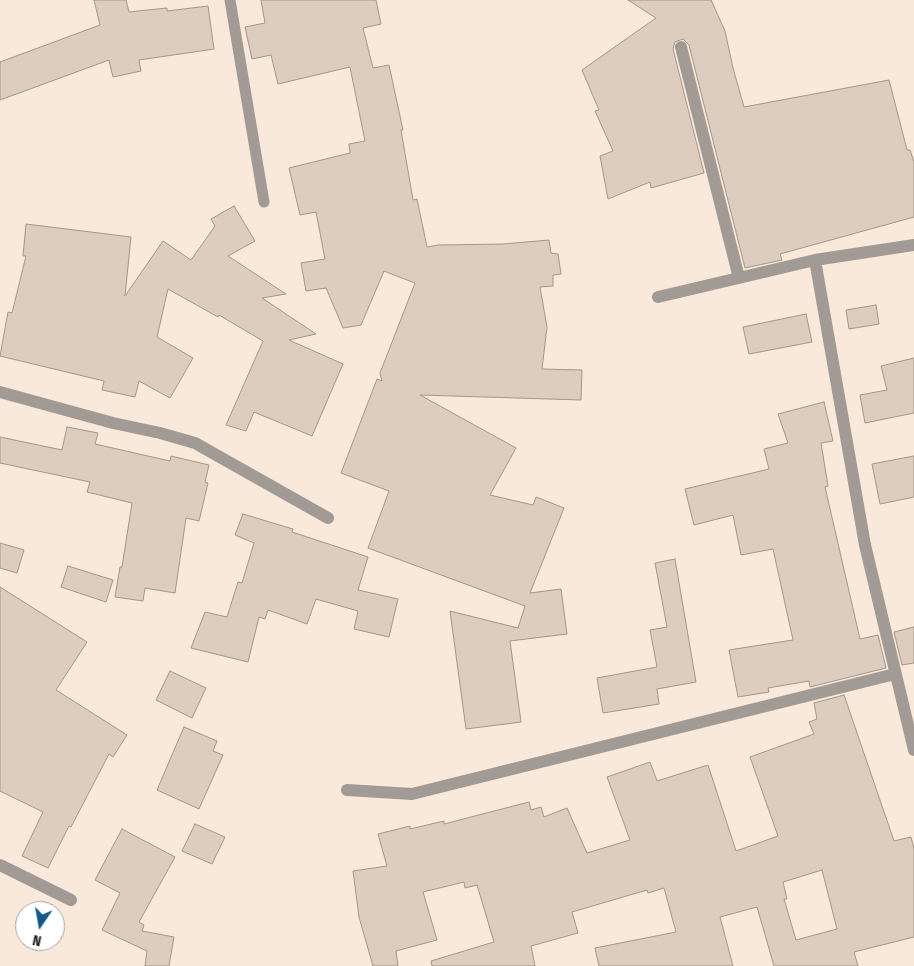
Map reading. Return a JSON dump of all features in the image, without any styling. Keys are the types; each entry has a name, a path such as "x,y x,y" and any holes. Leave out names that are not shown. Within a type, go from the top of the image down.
{"street":[{"path":"682,48 739,278"},
{"path":"658,297 815,260 914,245"},
{"path":"815,260 864,545 914,750"},
{"path":"0,392 195,443 328,518"},
{"path":"347,790 412,794 895,674"},
{"path":"0,865 71,900"}],"lane":[{"path":"230,0 264,202"}],"building":[{"path":"94,0 126,0 129,12 167,8 167,11 208,6 214,49 139,60 141,71 113,77 109,60 0,100 0,62 100,25"},
{"path":"261,0 376,0 381,24 363,28 373,68 389,65 403,130 401,130 413,200 417,199 427,247 549,240 551,253 558,254 561,274 553,275 553,286 540,287 547,327 542,369 582,370 581,400 420,395 516,448 490,495 533,505 536,497 564,508 530,593 561,589 567,634 510,641 521,722 466,729 450,611 518,628 525,606 368,548 389,491 341,473 377,379 382,381 380,373 415,283 384,271 361,325 343,328 326,288 306,291 301,263 325,259 316,212 300,215 289,168 350,153 349,144 365,141 350,67 278,84 271,55 252,59 245,27 265,23"},
{"path":"628,0 711,0 725,31 744,107 889,80 907,150 910,150 914,162 914,217 780,254 782,260 745,268 689,45 683,39 675,42 673,49 704,173 651,188 650,182 608,199 600,156 613,151 595,111 599,110 582,70 656,18"},
{"path":"234,206 255,241 228,256 286,294 262,298 316,334 289,340 343,364 312,436 254,412 246,431 226,425 263,341 219,315 218,317 168,289 157,337 193,358 170,398 139,381 135,397 102,390 104,381 0,356 8,312 12,313 26,256 23,256 26,224 131,237 125,296 163,241 191,260 215,226 211,219"},
{"path":"876,305 879,324 849,329 846,310"},
{"path":"806,314 812,342 749,354 743,327"},
{"path":"914,358 914,413 865,423 860,395 887,390 881,366"},
{"path":"824,402 833,441 821,443 828,486 825,487 860,639 878,635 886,668 810,687 809,681 768,688 769,692 738,697 729,650 793,640 773,549 741,555 733,515 694,525 685,489 769,469 764,449 788,443 778,414"},
{"path":"67,427 98,433 95,444 170,461 171,456 209,465 205,482 208,483 199,521 186,518 175,593 145,588 143,601 115,597 120,567 122,567 132,503 87,492 90,482 0,463 0,437 62,450"},
{"path":"914,456 914,497 880,504 872,464"},
{"path":"243,514 293,529 292,532 368,557 358,590 398,599 389,637 354,629 358,611 316,599 307,624 268,610 265,619 259,617 248,662 191,648 205,612 227,617 238,582 242,583 254,543 235,535"},
{"path":"0,543 24,550 17,573 0,568"},
{"path":"675,559 696,682 657,689 659,704 603,713 597,678 657,667 650,630 667,627 655,563"},
{"path":"68,566 113,580 106,602 61,587"},
{"path":"0,587 87,642 56,690 127,735 113,757 109,754 48,868 22,856 43,812 0,791"},
{"path":"914,627 914,663 902,665 894,632"},
{"path":"170,671 206,688 192,718 156,700"},
{"path":"844,695 894,841 911,837 914,849 914,937 854,952 858,966 774,966 757,907 720,917 733,966 599,966 595,948 676,932 664,888 648,893 647,890 572,912 578,933 531,946 535,966 432,966 431,961 494,942 477,885 465,888 464,882 423,892 437,940 396,951 398,966 373,966 359,917 353,871 387,866 378,834 410,826 410,829 444,821 444,824 529,802 531,810 541,807 544,817 567,808 587,853 630,840 607,777 650,762 657,781 708,765 736,851 778,836 750,757 814,734 809,722 817,719 814,703","holes":["822,870 837,929 796,940 784,899 787,899 783,882"]},
{"path":"184,727 217,741 213,751 223,755 199,809 157,790"},
{"path":"195,824 225,837 212,864 182,851"},
{"path":"122,829 175,857 139,922 144,925 142,931 174,937 169,966 145,966 147,951 102,930 120,893 95,880"}]}
